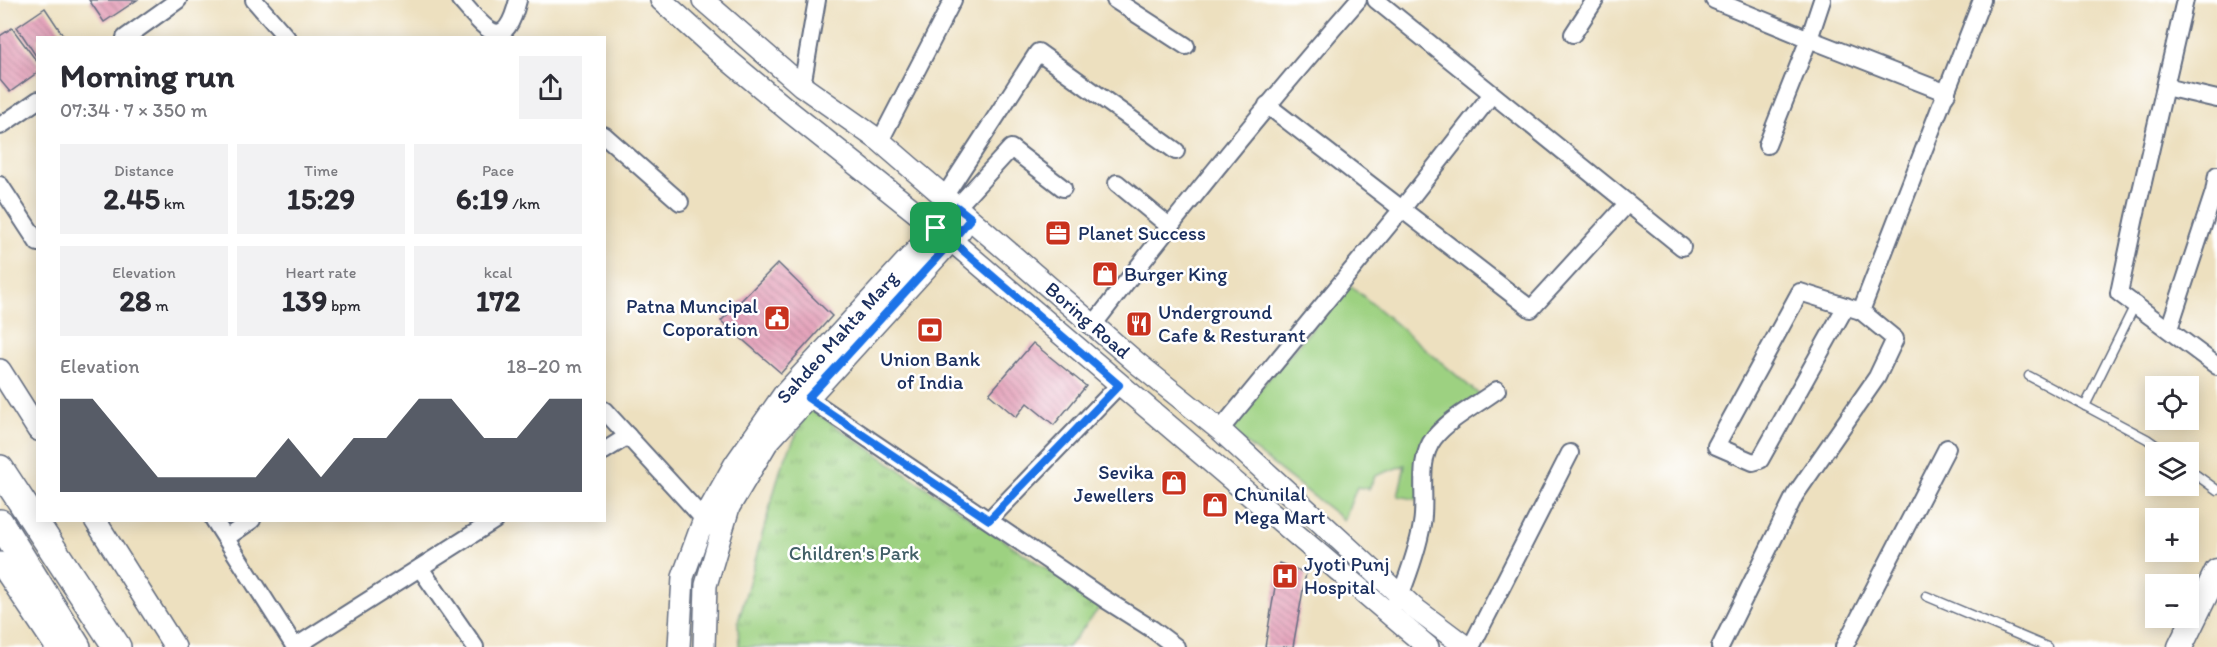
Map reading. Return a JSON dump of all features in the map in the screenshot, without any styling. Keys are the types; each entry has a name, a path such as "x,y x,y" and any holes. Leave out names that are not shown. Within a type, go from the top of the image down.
{"main road":[{"path":"0,470 117,647"},
{"path":"0,523 77,647"},
{"path":"2180,647 2217,571"}],"street":[{"path":"128,36 178,0"},
{"path":"254,0 285,36"},
{"path":"460,0 490,32 506,34 518,0"},
{"path":"662,0 764,89 944,234 1428,647"},
{"name":"Boring Road","path":"703,0 802,86 880,141 1137,363 1220,430 1400,596 1466,647"},
{"path":"802,86 818,0"},
{"path":"880,141 953,0"},
{"path":"1114,0 1186,46"},
{"path":"1094,324 1169,226 1358,0"},
{"path":"1376,0 1682,247"},
{"path":"1573,34 1595,0"},
{"path":"1714,0 1947,93"},
{"path":"1767,145 1822,0"},
{"path":"1720,647 1795,495 1877,377 1895,339 1854,309 1800,292 1716,446 1753,462 1760,460 1854,309 1947,93 1982,0"},
{"path":"2186,0 2119,293 2217,366"},
{"path":"957,207 1038,52 1176,152"},
{"path":"2165,87 2217,99"},
{"path":"1220,430 1402,209 1492,94"},
{"path":"0,126 36,101"},
{"path":"1268,105 1531,309 1627,204"},
{"path":"606,137 680,202"},
{"path":"957,207 1011,148 1063,188"},
{"path":"2169,329 2214,192 2217,175"},
{"path":"1116,183 1169,226"},
{"path":"0,184 35,234"},
{"name":"Sahdeo Mahta Marg","path":"704,647 706,585 729,507 767,443 808,398 944,234 957,207"},
{"name":"Sahdeo Mahta Marg","path":"680,647 683,577 704,519 735,464 783,394 944,234"},
{"path":"0,370 36,427"},
{"path":"989,520 1119,385"},
{"path":"1387,614 1400,596 1423,524 1424,474 1428,449 1433,439 1445,427 1497,390"},
{"path":"808,398 1176,647"},
{"path":"606,412 720,537"},
{"path":"606,450 628,436"},
{"path":"1844,647 1947,448"},
{"path":"1471,647 1570,453"},
{"path":"96,522 175,647"},
{"path":"215,522 295,647 492,522"},
{"path":"226,538 249,522"},
{"path":"0,563 56,647"},
{"path":"420,568 475,647"}],"lane":[{"path":"2085,406 2135,304"},
{"path":"2028,376 2152,442"},
{"path":"2199,477 2217,490"},
{"path":"1926,596 2047,647"}],"green space":[{"path":"1350,285 1482,397 1442,423 1419,500 1398,496 1405,465 1375,476 1369,489 1357,487 1344,520 1226,428"},
{"name":"Children's Park","path":"809,408 1101,606 1068,647 739,647 738,622 781,467"}],"building":[{"path":"89,0 137,0 104,22"},
{"path":"45,8 64,36 36,36 36,56 17,27"},
{"path":"12,28 36,60 36,73 10,92 0,80 0,36"},
{"name":"Patna Muncipal Coporation","path":"778,263 832,316 781,373 721,321"},
{"path":"1033,343 1086,386 1054,425 1027,403 1016,417 989,394"},
{"path":"1279,563 1306,573 1293,647 1265,647"}],"place":[{"name":"Planet Success","path":"1058,233"},
{"name":"Burger King","path":"1105,274"},
{"name":"Patna Muncipal Coporation","path":"777,318"},
{"name":"Underground Cafe & Resturant","path":"1139,324"},
{"name":"Union Bank of India","path":"930,330"},
{"name":"Sevika Jewellers","path":"1174,483"},
{"name":"Chunilal Mega Mart","path":"1215,505"},
{"name":"Jyoti Punj Hospital","path":"1285,576"}],"route":[{"path":"936,228 952,241 808,398 989,520 1119,385 952,241 971,218 957,207 936,228"}]}
